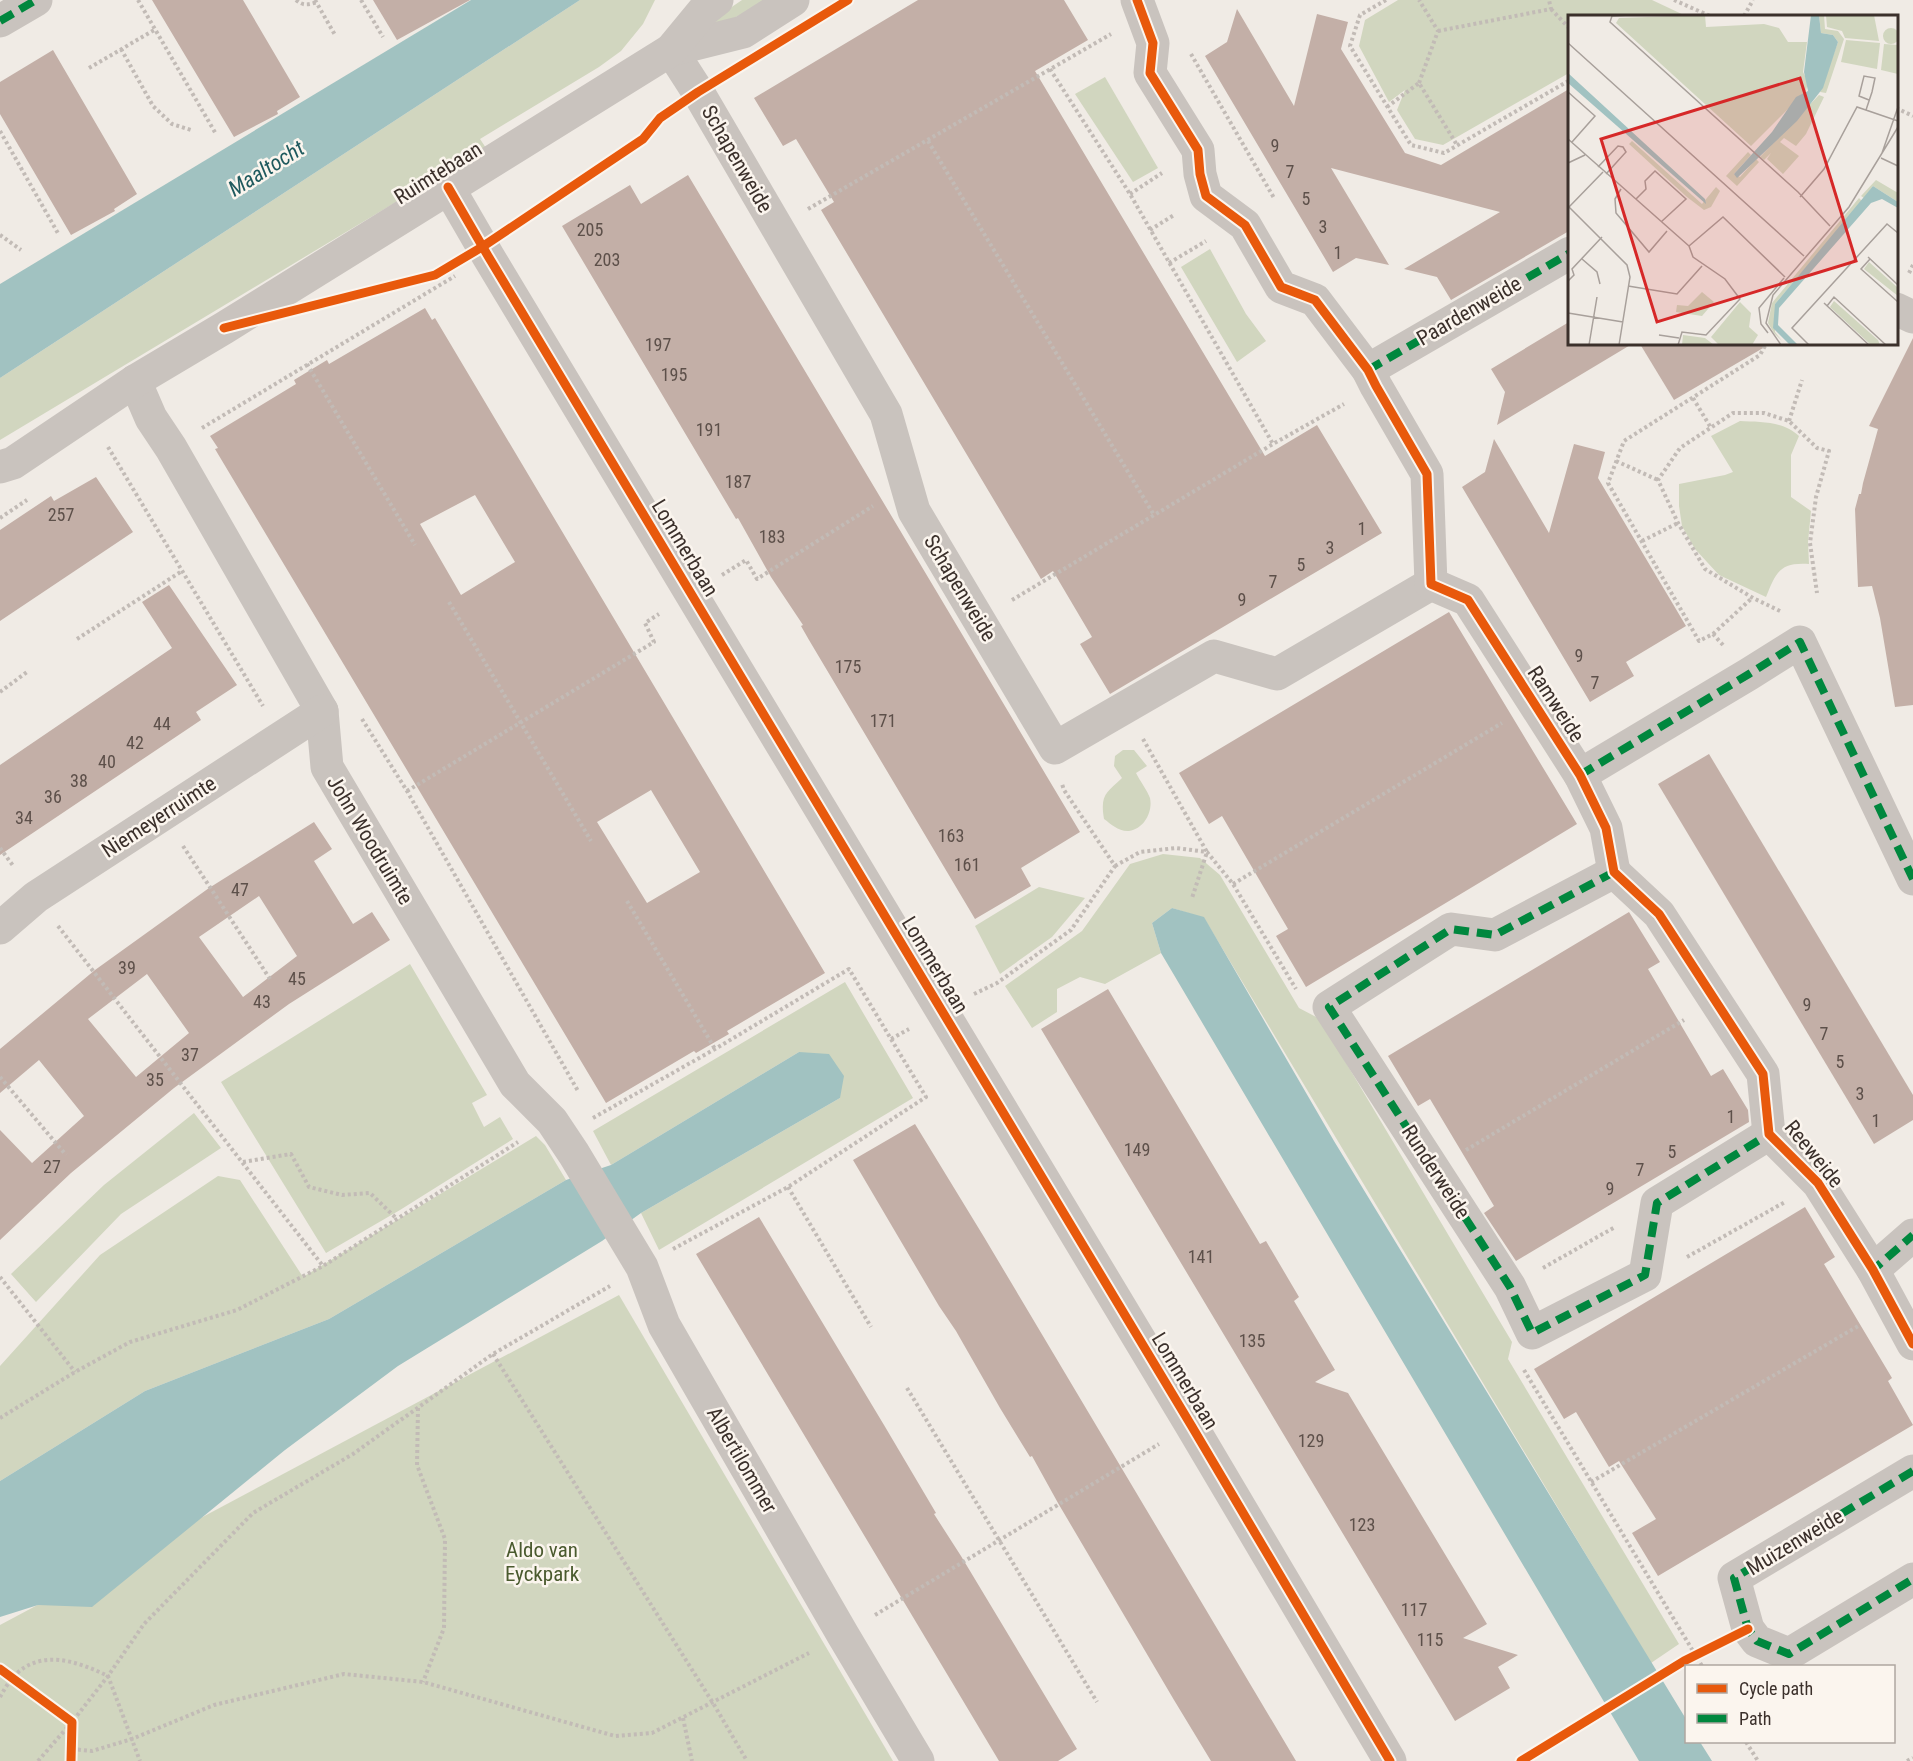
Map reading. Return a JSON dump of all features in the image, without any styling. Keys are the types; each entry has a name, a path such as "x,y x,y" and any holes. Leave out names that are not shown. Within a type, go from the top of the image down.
{"street":[{"path":"0,21 36,0"},
{"name":"Ruimtebaan","path":"0,467 13,463 135,381 671,50 704,10 717,0"},
{"path":"671,50 742,32 793,0"},
{"path":"1055,748 1214,656 1277,674 1431,584 1427,474 1372,378 1315,300 1281,287 1245,225 1206,196 1200,174 1198,150 1150,73 1145,19"},
{"name":"Schapenweide","path":"671,50 698,92 886,414 914,511 1055,748"},
{"name":"Lommerbaan","path":"448,187 1390,1761"},
{"name":"Paardenweide","path":"1372,378 1568,254"},
{"path":"1898,310 1913,317"},
{"name":"John Woodruimte","path":"135,381 151,417 171,447 322,711 327,767 515,1084 562,1137"},
{"name":"Ramweide","path":"1431,584 1468,600 1580,775 1606,828 1614,872"},
{"path":"1800,642 1913,879"},
{"name":"Ramweide","path":"1580,775 1800,642"},
{"name":"Niemeyerruimte","path":"0,928 36,897 322,711"},
{"path":"1329,1006 1452,929 1496,935 1614,872"},
{"name":"Reeweide","path":"1614,872 1659,914 1763,1074 1769,1134 1818,1183 1873,1270 1913,1344"},
{"name":"Runderweide","path":"1329,1006 1510,1287 1532,1334"},
{"path":"1532,1334 1645,1275 1657,1203 1769,1134"},
{"name":"Albertilommer","path":"562,1137 642,1267 664,1325 918,1761"},
{"path":"1873,1270 1913,1235"},
{"name":"Muizenweide","path":"1748,1629 1734,1578 1913,1471"},
{"path":"1748,1629 1757,1641 1789,1654 1913,1579"}],"path":[{"path":"138,0 216,134"},
{"path":"296,0 300,4 307,5 316,1 335,35"},
{"path":"361,0 383,37"},
{"path":"1386,0 1360,15 1350,46 1411,145 1444,153 1568,81"},
{"path":"1419,0 1438,31"},
{"path":"1549,0 1551,9 1568,28"},
{"path":"1674,0 1708,15"},
{"path":"1745,15 1753,0"},
{"path":"1438,31 1551,9"},
{"path":"776,227 1050,69 1145,19 1188,50 1279,207"},
{"path":"89,68 156,29"},
{"path":"1387,107 1419,84 1438,31"},
{"path":"121,49 153,106 172,124 191,130"},
{"path":"1050,69 1130,194 1273,444"},
{"path":"1419,84 1456,145"},
{"path":"1898,109 1913,117"},
{"path":"1,134 60,235"},
{"path":"928,141 1154,515"},
{"path":"0,235 21,250"},
{"path":"171,447 488,256"},
{"path":"1753,598 1713,634 1699,641 1608,483 1624,441 1760,355 1765,345"},
{"path":"308,364 415,545"},
{"path":"979,620 1273,444 1372,378"},
{"path":"1789,421 1802,380"},
{"path":"1693,398 1711,428"},
{"path":"1658,480 1680,448 1732,413 1764,413 1789,421 1817,448 1829,451 1816,497 1810,543 1817,593"},
{"path":"108,447 282,737"},
{"path":"1616,461 1658,480 1678,523 1705,569 1753,598 1784,613 1800,642"},
{"path":"407,791 654,642 645,623 746,560 757,579 906,485"},
{"path":"1642,541 1678,523"},
{"path":"77,639 182,571"},
{"path":"449,602 591,841"},
{"path":"1713,634 1749,674"},
{"path":"0,692 27,672"},
{"path":"1233,884 1534,704"},
{"path":"1125,707 1207,852 1233,884 1302,999 1329,1006"},
{"path":"357,710 407,791 582,1097"},
{"path":"1055,748 1064,790 1115,866"},
{"path":"163,815 270,979"},
{"path":"0,848 323,1266"},
{"path":"891,1039 997,983 1071,930 1115,866 1140,852 1176,848 1207,852"},
{"path":"1192,897 1207,852"},
{"path":"627,901 715,1049"},
{"path":"0,1418 75,1371 130,1342 237,1310 323,1266 397,1219 562,1137 849,969 926,1097 788,1187 642,1267 493,1354 353,1454 253,1513 144,1624 108,1676 38,1761"},
{"path":"1434,1169 1716,1002"},
{"path":"0,1077 66,1155"},
{"path":"243,1162 291,1154 309,1187 342,1195 370,1192 397,1219"},
{"path":"1645,1275 1673,1265 1818,1183"},
{"path":"788,1187 871,1327"},
{"path":"1510,1287 1657,1203"},
{"path":"0,1277 75,1371"},
{"path":"1591,1482 1892,1306"},
{"path":"1532,1334 1517,1358 1701,1665"},
{"path":"493,1354 713,1703 747,1761"},
{"path":"907,1388 1097,1702"},
{"path":"418,1408 417,1465 445,1539 444,1628 423,1682"},
{"path":"72,1749 92,1751 132,1738 214,1705 344,1674 423,1682 615,1736 652,1733 843,1635 1191,1425"},
{"path":"1684,1661 1748,1629"},
{"path":"0,1697 10,1675 30,1664 57,1659 81,1663 108,1676 140,1761"},
{"path":"10,1675 21,1684"},
{"path":"63,1716 72,1722"},
{"path":"682,1718 692,1761"},
{"path":"71,1761 72,1722"},
{"path":"1747,1743 1758,1761"},
{"path":"1907,1761 1913,1758"}],"green space":[{"path":"580,0 655,0 643,24 621,51 599,67 480,139 486,148 0,440 0,378"},
{"path":"742,0 769,0 711,30 711,21"},
{"path":"1398,0 1652,0 1684,15 1568,15 1568,74 1443,145 1415,139 1397,110 1405,90 1389,102 1359,46 1365,20"},
{"path":"1105,77 1158,168 1133,182 1075,94"},
{"path":"1210,249 1246,314 1266,341 1237,362 1181,267"},
{"path":"1740,421 1779,425 1799,436 1791,455 1791,497 1811,511 1808,542 1809,564 1785,567 1776,575 1766,597 1719,575 1695,549 1682,526 1679,506 1679,484 1733,472 1711,436"},
{"path":"1123,750 1134,750 1147,766 1136,773 1151,803 1149,814 1143,823 1129,831 1119,829 1104,819 1103,811 1106,795 1122,778 1114,766 1115,756"},
{"path":"1163,854 1200,858 1220,875 1299,1008 1320,1019 1512,1342 1508,1359 1679,1644 1651,1663 1204,918 1172,908 1152,923 1161,953 1105,984 1080,977 1057,989 1057,1012 1032,1028 1005,986 1082,931 1130,864"},
{"path":"1039,887 1085,898 1052,937 1000,974 975,926"},
{"path":"410,964 487,1095 472,1103 484,1127 500,1117 513,1139 400,1210 326,1253 221,1082"},
{"path":"845,982 913,1098 659,1250 641,1213 840,1098 799,1052 611,1165 593,1131"},
{"path":"194,1113 221,1148 121,1214 36,1302 11,1274 104,1185"},
{"path":"536,1136 545,1145 566,1180 329,1319 145,1391 0,1481 0,1366 100,1255 218,1176 240,1180 303,1277"},
{"name":"Aldo van Eyckpark","path":"619,1295 893,1761 0,1761 0,1625"}],"water":[{"name":"Maaltocht","path":"471,0 580,0 0,378 0,284"},
{"path":"1172,908 1204,917 1334,1141 1685,1717 1685,1743 1701,1743 1712,1761 1639,1761 1161,953 1152,923"},
{"path":"799,1052 829,1054 844,1076 840,1098 641,1213 602,1241 398,1366 285,1450 92,1607 38,1605 0,1617 0,1481 145,1391 329,1319 566,1180 611,1165"}],"building":[{"path":"152,0 243,0 300,97 277,111 278,114 234,137"},
{"path":"373,0 470,0 397,40"},
{"path":"918,0 1064,0 1088,40 1035,71 1091,165 1265,456 1317,425 1382,533 1110,694 1080,644 1092,637 1053,571 1041,579 821,210 834,202 796,139 783,146 754,98"},
{"path":"1237,9 1294,106 1317,14 1348,22 1341,49 1405,153 1441,165 1568,90 1568,232 1451,300 1437,277 1404,269 1500,212 1331,168 1389,265 1356,258 1333,272 1205,56 1227,42"},
{"path":"53,50 137,194 114,209 115,211 71,235 0,114 0,82"},
{"path":"688,175 1080,832 1021,868 1031,886 975,919 809,640 801,626 803,625 771,577 738,518 736,519 562,226 630,185 641,204"},
{"path":"425,308 432,320 435,318 825,973 727,1031 729,1034 696,1053 694,1051 606,1103 215,449 218,448 210,436 296,384 294,380 327,360 329,364","holes":["475,495 515,562 461,595 420,524","651,790 700,872 647,903 597,822"]},
{"path":"1568,323 1568,345 1630,345 1497,425 1505,392 1491,369"},
{"path":"1913,338 1913,705 1895,707 1880,618 1872,586 1858,587 1855,509 1878,429 1869,426"},
{"path":"1641,345 1768,345 1674,400"},
{"path":"1494,439 1549,533 1574,444 1605,452 1598,478 1686,626 1626,662 1634,676 1590,702 1462,487 1485,472"},
{"path":"96,477 133,532 0,621 0,530 51,496 54,501"},
{"path":"169,585 237,685 196,712 201,720 0,855 0,765 172,648 142,602"},
{"path":"1449,612 1577,824 1306,987 1276,936 1288,929 1222,816 1209,824 1179,773"},
{"path":"1709,754 1913,1095 1913,1120 1874,1144 1658,784"},
{"path":"314,822 332,849 314,861 353,924 372,912 390,940 289,1004 174,1088 71,1173 0,1240 0,1130 32,1163 84,1116 39,1060 0,1093 0,1049 95,970 209,888","holes":["259,896 297,956 243,997 199,937","147,974 189,1033 136,1077 88,1019"]},
{"path":"1629,912 1660,962 1648,969 1711,1076 1723,1069 1748,1110 1749,1122 1516,1261 1484,1213 1494,1206 1430,1099 1418,1106 1388,1056"},
{"path":"1108,989 1260,1244 1266,1241 1299,1297 1294,1301 1335,1370 1315,1382 1348,1393 1487,1624 1463,1638 1518,1655 1498,1667 1510,1688 1455,1721 1041,1029"},
{"path":"915,1124 1296,1761 1211,1761 1174,1700 1032,1456 1030,1457 1000,1408 853,1160"},
{"path":"1805,1207 1835,1257 1824,1264 1892,1378 1888,1381 1913,1425 1658,1576 1632,1533 1656,1519 1619,1461 1609,1467 1576,1412 1564,1419 1534,1369"},
{"path":"759,1217 936,1513 934,1514 1077,1749 1058,1761 999,1761 696,1254"}],"marked path":[{"path":"0,21 36,0"},
{"path":"1368,370 1568,254"},
{"path":"1580,775 1800,642 1913,879"},
{"path":"1614,872 1495,935 1451,929 1329,1007 1510,1287 1532,1333 1645,1275 1657,1203 1769,1134"},
{"path":"1871,1266 1873,1270 1913,1235"},
{"path":"1913,1471 1734,1578 1748,1629 1757,1641 1789,1654 1913,1579"}],"cycle path":[{"path":"224,328 435,275 482,247 643,139 660,118 698,92 848,0"},
{"path":"1137,0 1153,43 1150,73 1198,150 1200,174 1206,196 1245,225 1281,287 1315,300 1368,370 1427,474 1431,584 1468,600 1580,775 1606,828 1614,872 1659,914 1763,1074 1769,1134 1818,1183 1873,1270 1913,1344"},
{"path":"448,187 1390,1761"},
{"path":"1521,1761 1684,1661 1748,1629"},
{"path":"0,1669 72,1722 71,1761"}]}
